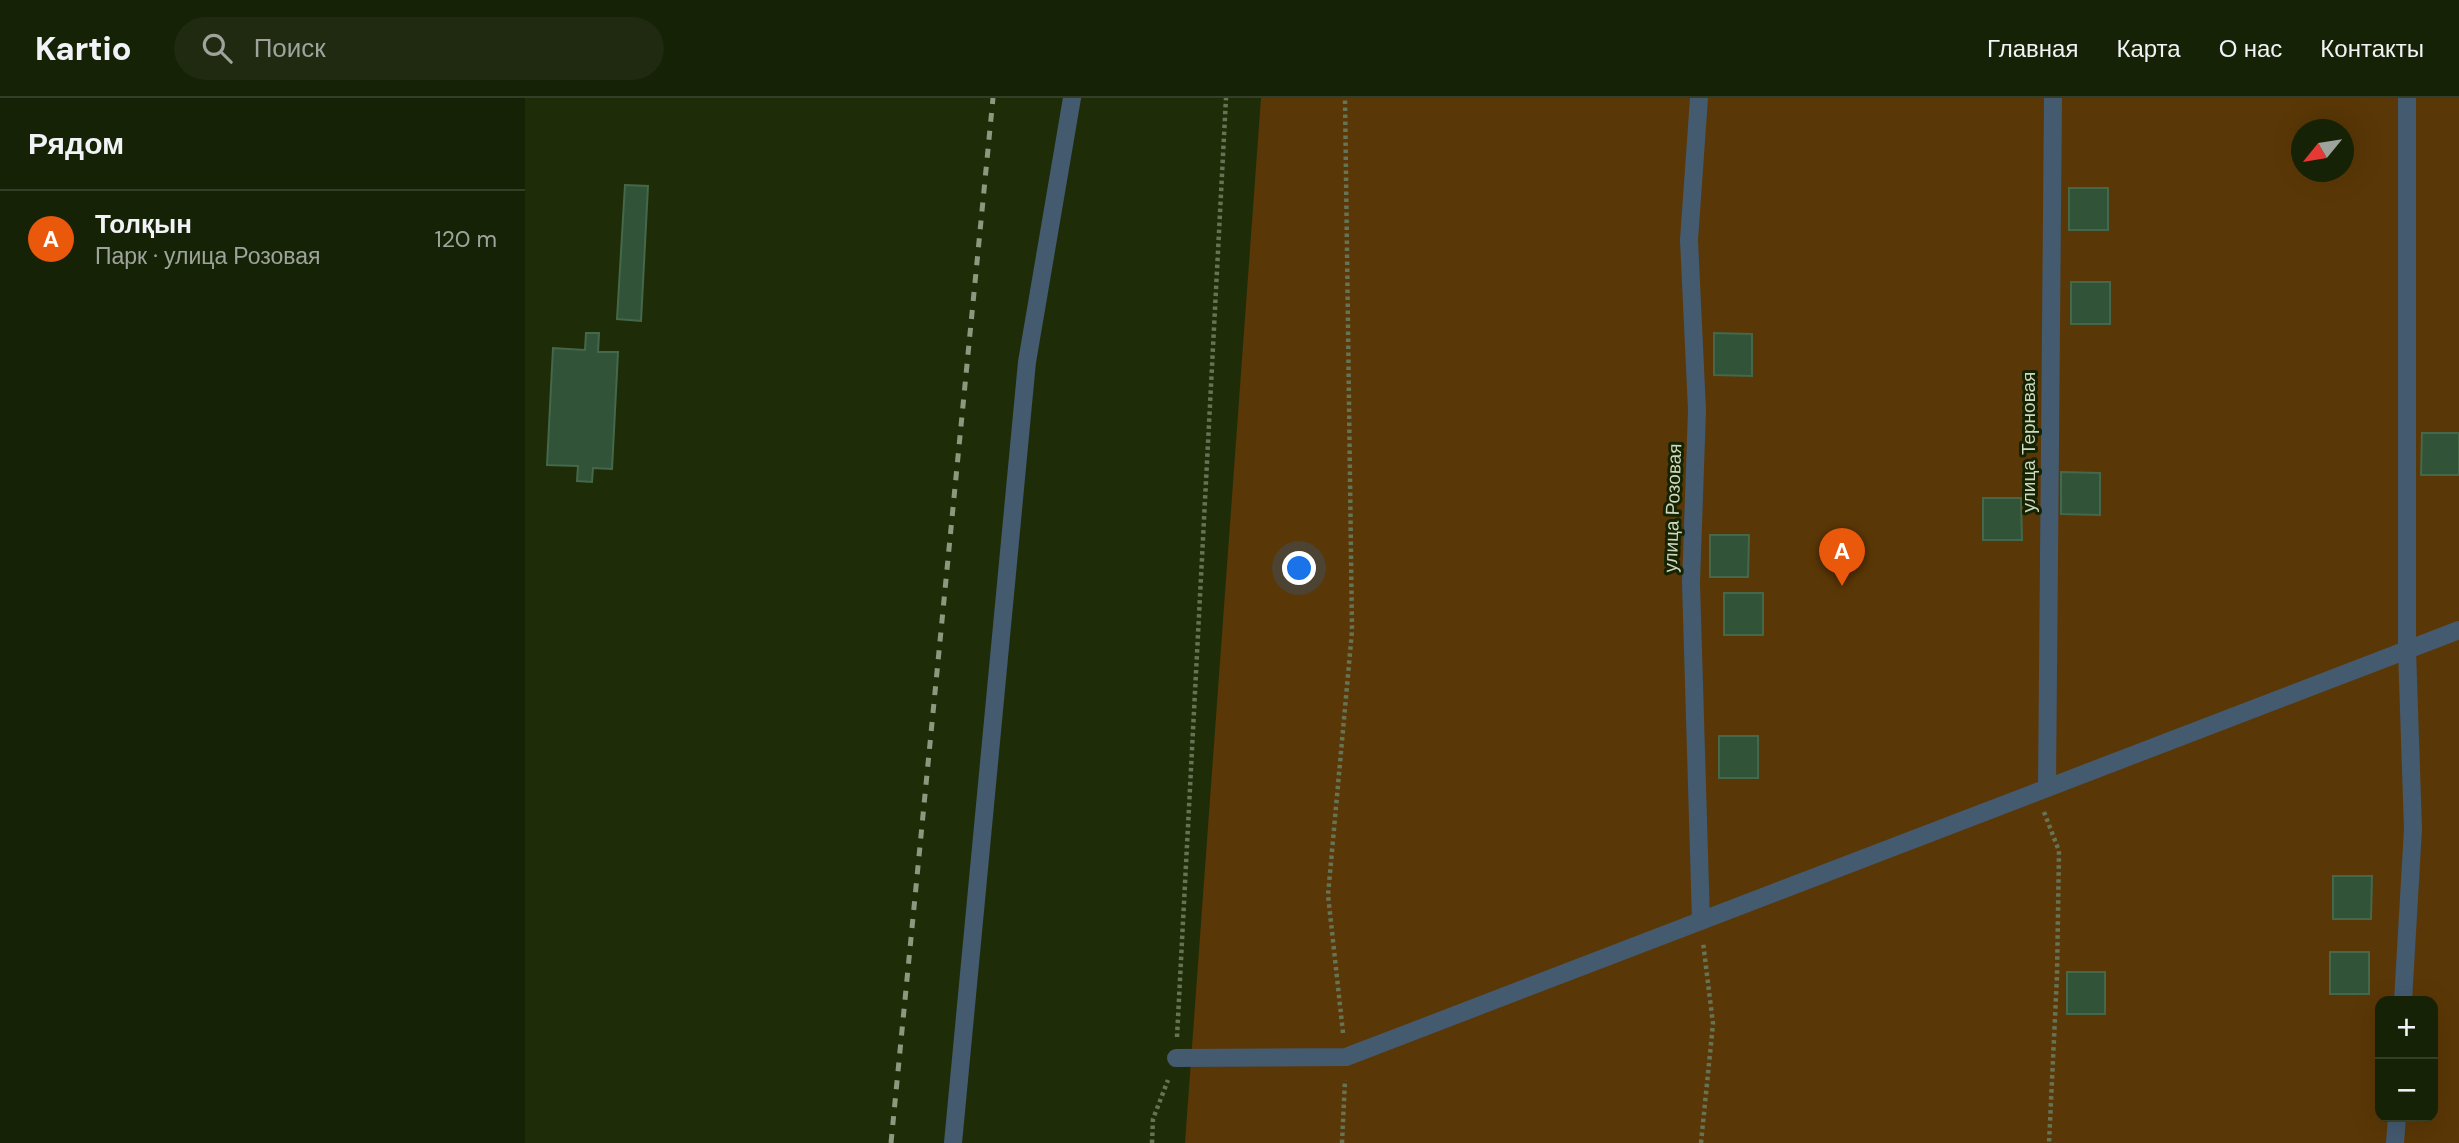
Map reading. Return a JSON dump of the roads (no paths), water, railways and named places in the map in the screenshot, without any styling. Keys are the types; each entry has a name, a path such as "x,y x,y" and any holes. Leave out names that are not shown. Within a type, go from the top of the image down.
{"street":[{"path":"953,1143 1027,362 1072,98"},
{"name":"улица Розовая","path":"1699,98 1689,240 1697,410 1691,583 1700,921"},
{"name":"улица Терновая","path":"2042,789 2053,98"},
{"path":"2403,996 2413,829 2407,650 2407,98"},
{"path":"1176,1058 1346,1057 2459,630"},
{"path":"2395,1143 2397,1122"}],"railway":[{"path":"891,1143 993,98"}],"place":[{"name":"Толқын","path":"1842,586"}]}
